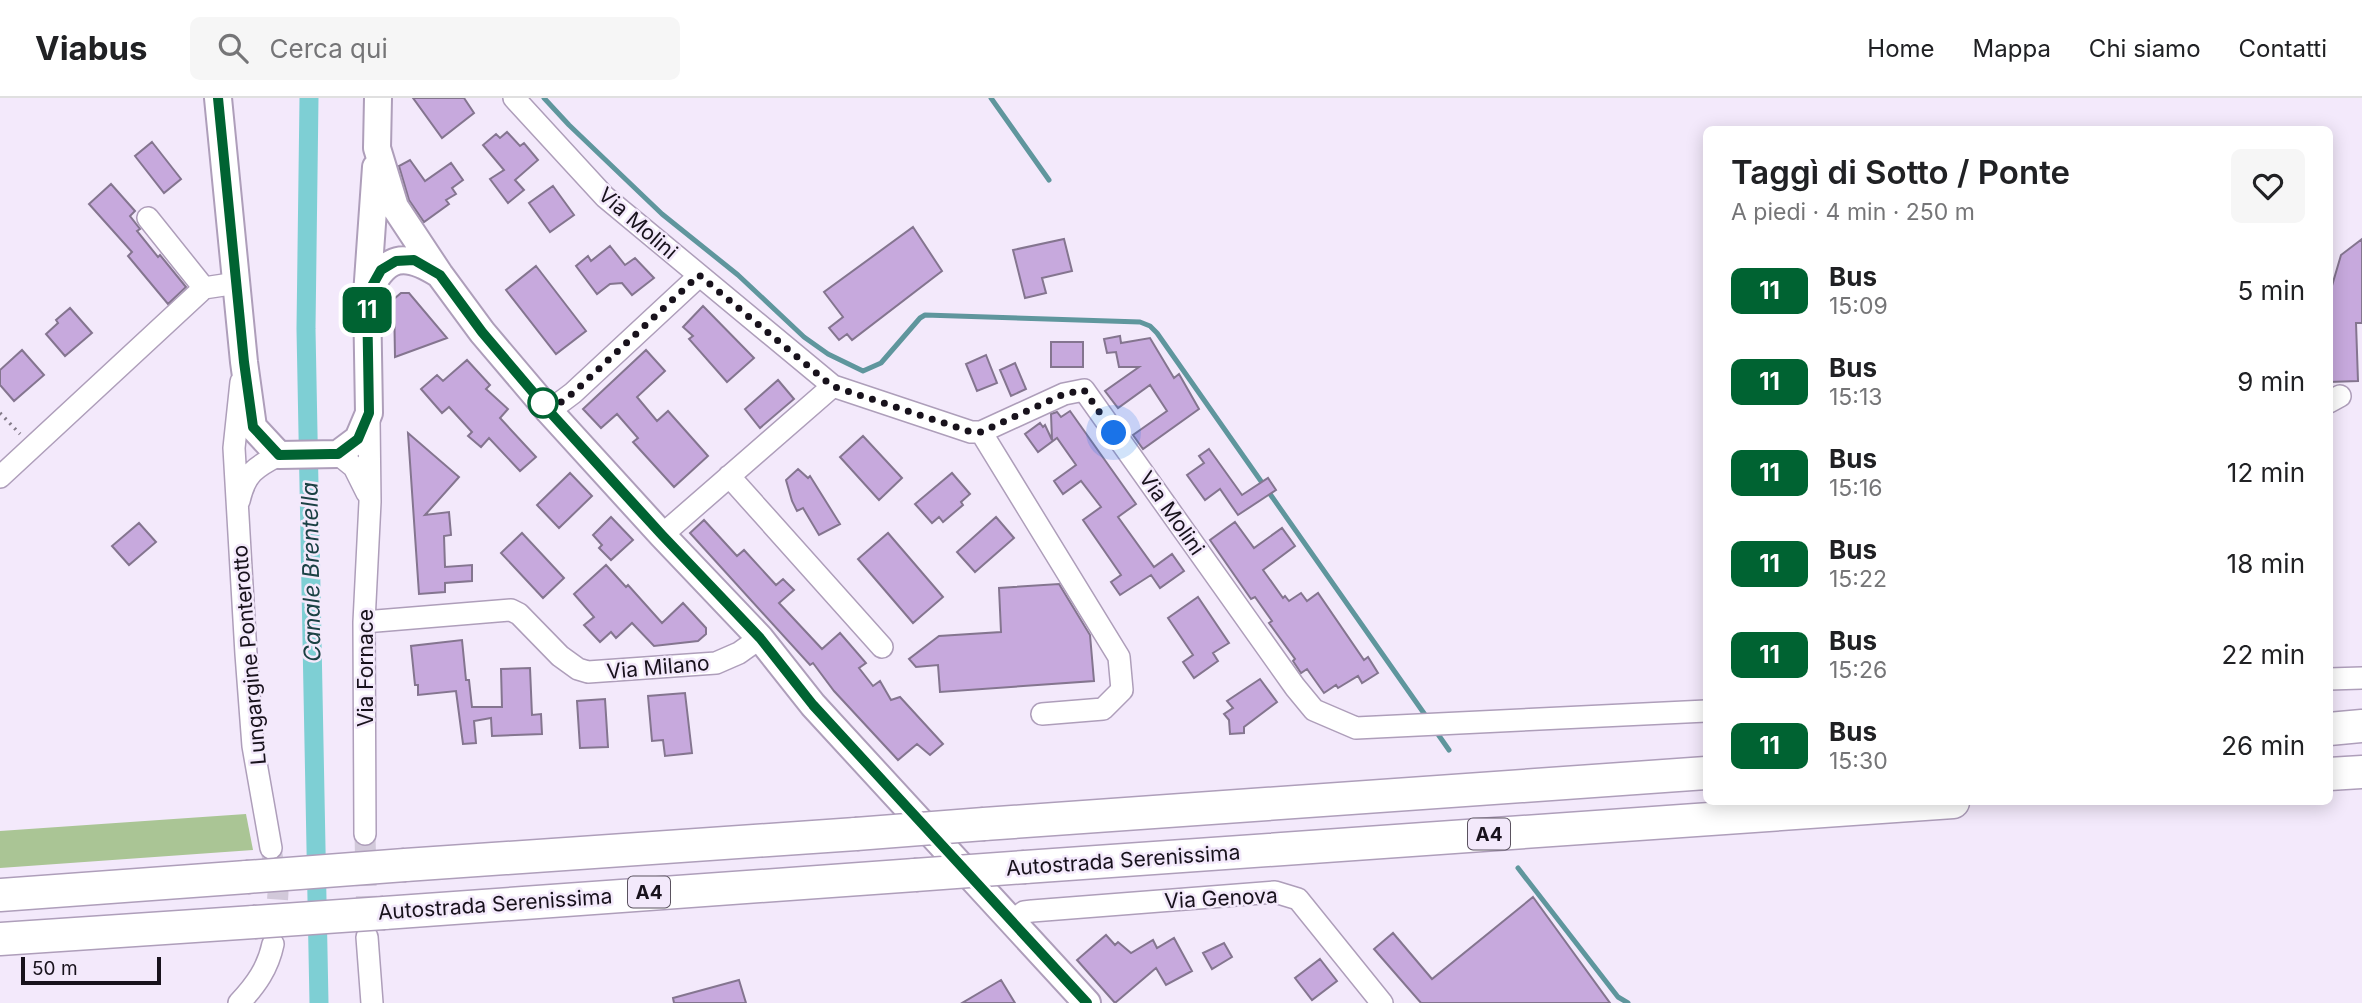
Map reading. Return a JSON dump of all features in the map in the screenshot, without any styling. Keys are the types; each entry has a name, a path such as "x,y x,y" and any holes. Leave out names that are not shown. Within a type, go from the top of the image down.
{"highway":[{"path":"2333,729 2362,726"},
{"path":"2333,774 2362,772"},
{"name":"A4","path":"0,895 1703,773"},
{"name":"Autostrada Serenissima","path":"0,939 264,933 915,875 1910,805"}],"main road":[{"name":"Lungargine Ponterotto","path":"218,98 253,427 283,455"},
{"name":"Via Fornace","path":"334,454 358,439 369,413 367,295 379,98"},
{"path":"377,148 395,207 482,332 549,411 760,638 813,705 1013,921 1082,1001"},
{"path":"367,295 381,270 396,261 414,260 440,275"},
{"path":"283,455 334,454"}],"street":[{"name":"Via Molini","path":"514,98 605,197 832,386 971,432 981,432 1064,394 1084,390 1314,710 1356,728 1703,711"},
{"path":"148,218 204,288"},
{"path":"549,411 573,393 699,275"},
{"path":"0,477 204,288 237,284"},
{"name":"Lungargine Ponterotto","path":"244,362 234,448 253,746 271,848"},
{"path":"662,535 832,386"},
{"name":"Via Fornace","path":"366,834 364,622 370,502 369,413"},
{"path":"981,432 1119,657 1122,690 1103,709 1042,714"},
{"name":"Via Fornace","path":"334,454 354,467 370,502"},
{"path":"238,503 243,484 259,466 283,455"},
{"path":"729,476 882,647"},
{"name":"Via Milano","path":"364,622 511,610 519,614 569,664 588,672 716,663 739,653 760,638"},
{"path":"2333,679 2362,678"},
{"name":"Via Genova","path":"1013,921 1024,912 1032,911 1275,892 1289,895 1297,899 1382,1003"},
{"path":"372,1003 375,925"},
{"path":"239,1003 256,986 265,970 264,933"}],"path":[{"path":"0,413 31,446"}],"green space":[{"path":"246,814 253,850 0,868 0,831"}],"building":[{"path":"413,98 464,98 474,113 442,138"},
{"path":"507,132 520,146 524,143 538,160 515,180 524,190 508,203 490,179 504,170 483,145 496,134 500,138"},
{"path":"152,142 181,179 164,193 135,156"},
{"path":"410,160 425,181 451,163 463,180 452,188 456,194 446,200 449,204 424,222 409,200 399,166"},
{"path":"111,184 135,211 130,216 140,229 137,231 186,287 168,304 128,256 132,252 89,204"},
{"path":"553,186 574,215 550,232 529,203"},
{"path":"913,227 942,271 852,340 847,334 839,340 829,328 843,317 824,292"},
{"path":"1064,239 1072,271 1042,278 1046,293 1025,298 1013,250"},
{"path":"2362,239 2362,323 2356,323 2358,381 2333,382 2333,282 2341,255"},
{"path":"610,246 625,265 635,258 654,278 632,295 622,283 610,284 597,294 576,266 588,256 591,261"},
{"path":"536,266 586,331 556,354 506,290"},
{"path":"401,293 409,293 447,338 395,357 394,299"},
{"path":"703,306 754,358 727,382 689,339 693,336 683,327"},
{"path":"70,308 92,333 65,356 46,334 58,323 56,320"},
{"path":"1120,336 1121,343 1150,338 1174,378 1179,374 1199,409 1143,449 1133,435 1167,411 1150,385 1118,408 1105,391 1139,367 1119,367 1116,352 1107,353 1104,339"},
{"path":"1051,342 1083,342 1083,367 1051,367"},
{"path":"22,350 44,375 14,401 0,385 0,370"},
{"path":"646,350 665,371 637,397 657,421 668,411 708,456 674,487 633,442 638,438 617,414 601,428 583,409"},
{"path":"986,355 997,383 977,391 966,364"},
{"path":"467,360 490,385 486,389 508,409 500,418 536,457 520,471 489,438 481,447 468,436 472,432 449,407 442,413 421,389 437,375 443,381"},
{"path":"1015,363 1026,389 1011,396 1000,370"},
{"path":"778,380 794,399 760,428 745,409"},
{"path":"1070,411 1136,504 1118,517 1154,567 1172,554 1184,571 1160,588 1151,575 1120,595 1111,582 1121,575 1083,520 1101,507 1081,481 1063,494 1054,481 1076,465 1057,438 1038,452 1025,434 1040,423 1043,427 1045,425 1052,440 1051,414 1057,412 1061,417"},
{"path":"408,433 459,477 425,515 449,512 451,535 444,536 445,567 472,565 472,581 445,583 445,592 419,594"},
{"path":"863,436 902,478 879,500 840,457"},
{"path":"1209,449 1242,495 1268,478 1276,490 1238,515 1220,489 1205,500 1187,475 1204,463 1199,456"},
{"path":"798,469 808,478 810,476 840,524 819,535 803,508 797,511 792,501 786,480"},
{"path":"570,473 592,496 559,528 537,505"},
{"path":"952,473 970,494 961,502 963,505 943,522 939,517 932,523 915,504"},
{"path":"611,517 633,540 611,560 599,548 602,545 593,535"},
{"path":"996,517 1014,538 975,572 957,552"},
{"path":"704,520 737,556 744,550 776,585 783,579 794,590 779,603 822,649 840,633 866,663 859,668 873,686 880,681 891,700 900,697 943,744 930,755 917,744 898,760 834,691 813,663 810,665 690,533"},
{"path":"1235,522 1254,548 1282,528 1295,546 1263,570 1283,598 1285,596 1289,601 1301,593 1307,601 1318,593 1364,660 1368,657 1378,673 1362,683 1358,676 1324,693 1307,669 1301,673 1293,661 1295,659 1269,623 1272,621 1255,597 1251,599 1210,540"},
{"path":"139,523 156,542 129,565 112,546"},
{"path":"522,533 564,578 543,598 501,553"},
{"path":"888,533 943,597 913,623 858,559"},
{"path":"606,565 662,623 683,603 706,628 706,634 698,641 654,646 632,623 616,638 611,632 600,642 584,625 594,617 574,594"},
{"path":"1059,584 1090,635 1094,681 940,692 938,665 916,667 909,659 939,636 1001,632 999,588"},
{"path":"1198,597 1229,643 1213,653 1218,661 1194,678 1183,662 1193,655 1168,618"},
{"path":"462,640 472,707 502,707 501,669 530,668 532,715 541,714 542,734 492,736 491,718 474,721 476,743 463,744 456,691 418,695 411,646"},
{"path":"1260,679 1277,702 1244,727 1244,733 1230,734 1229,720 1224,714 1233,708 1227,701"},
{"path":"685,693 692,753 665,756 663,740 652,741 648,696"},
{"path":"605,699 608,747 580,748 577,701"},
{"path":"1533,897 1610,1003 1421,1003 1374,949 1393,933 1432,979"},
{"path":"1106,935 1115,945 1118,942 1131,953 1153,940 1157,948 1174,938 1192,971 1166,985 1156,968 1115,1003 1077,960"},
{"path":"1224,943 1232,957 1212,969 1203,953"},
{"path":"1320,959 1337,981 1312,1000 1295,978"},
{"path":"739,980 746,1003 674,1003 673,998"},
{"path":"1001,980 1015,1003 962,1003"}],"waterway":[{"name":"Canale Brentella","path":"309,98 306,329 319,1003"},
{"path":"544,98 662,214 738,275 804,337 828,354 863,371 881,363 925,315 1140,322 1150,326 1428,719"},
{"path":"991,98 1049,180"},
{"path":"1435,730 1449,750"},
{"path":"1518,868 1618,997 1628,1003"}],"tunnel":[{"path":"365,834 367,925"},
{"path":"271,848 278,893 275,933"}],"bus line":[{"name":"11","path":"218,98 244,362 253,427 264,441 279,455 338,454 358,439 369,413 367,295 381,270 396,261 414,260 440,275 482,332 549,411 760,638 813,705 1087,1003"}],"route":[{"path":"543,403 549,411 573,393 699,275 832,386 971,432 981,432 1064,394 1084,390 1114,433"}]}
